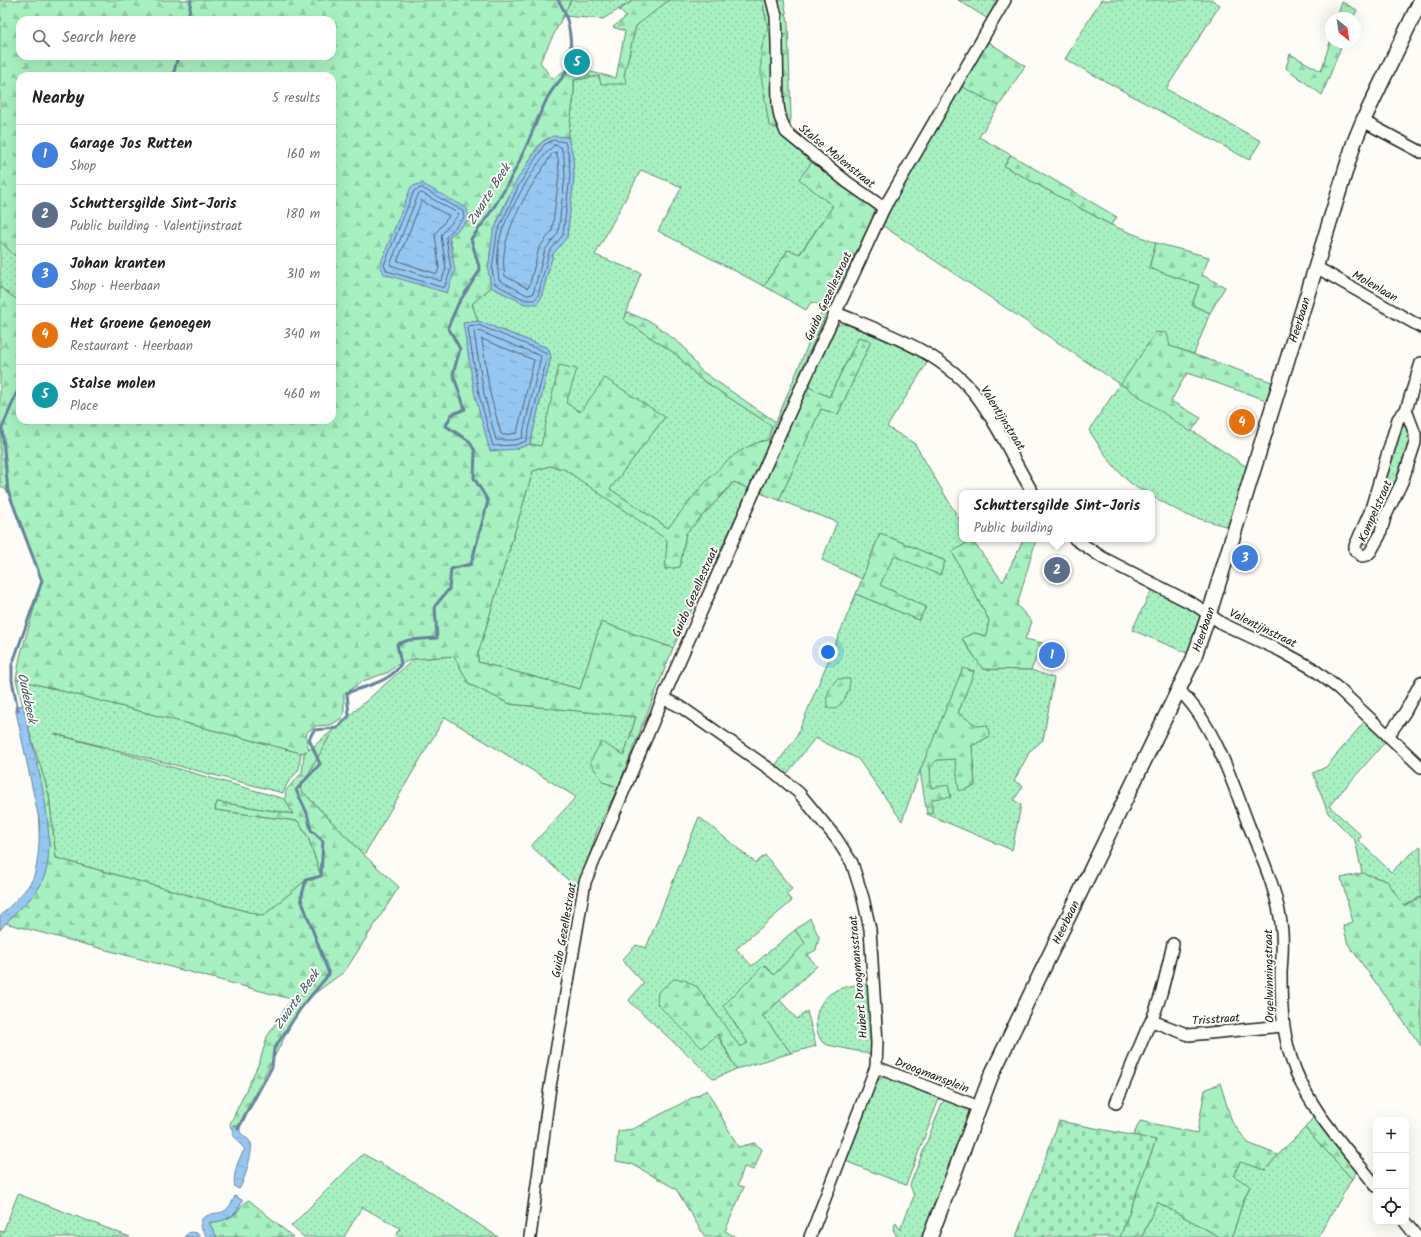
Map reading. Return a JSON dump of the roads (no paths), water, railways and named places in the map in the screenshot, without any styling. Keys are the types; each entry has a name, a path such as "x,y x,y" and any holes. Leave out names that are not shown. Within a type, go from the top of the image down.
{"street":[{"name":"Stalse Molenstraat","path":"772,0 776,16 778,105 780,118 786,132 846,182 884,208"},
{"name":"Guido Gezellestraat","path":"530,1237 550,1087 585,882 663,698 834,312 884,208 1006,0"},
{"name":"Heerbaan","path":"930,1237 979,1107 1001,1054 1192,660 1209,614 1354,143 1362,121 1421,0"},
{"path":"1362,121 1421,152"},
{"name":"Molenlaan","path":"1316,267 1421,327"},
{"name":"Valentijnstraat","path":"834,312 918,349 955,374 978,397 1031,490"},
{"name":"Kompelstraat","path":"1406,410 1415,434 1415,443 1402,482 1385,517 1380,535 1371,551 1367,555 1362,556 1355,550 1355,546 1370,512 1398,420 1406,410 1421,363"},
{"name":"Valentijnstraat","path":"1079,542 1103,558 1195,605 1223,624 1281,651 1312,668 1339,689 1421,767"},
{"path":"1388,736 1405,712 1421,682"},
{"name":"Orgelwinningstraat","path":"1178,690 1193,706 1222,758 1272,886 1282,932 1281,993 1283,1026 1291,1059 1309,1098 1325,1122 1373,1182"},
{"name":"Hubert Droogmansstraat","path":"663,698 681,707 774,772 799,793 836,838 852,863 863,898 870,929 877,1043 876,1067 810,1237"},
{"path":"1116,1103 1152,1020 1173,944"},
{"name":"Trisstraat","path":"1152,1020 1189,1035 1283,1026"},
{"name":"Droogmansplein","path":"876,1067 979,1107"},
{"path":"1407,1225 1417,1237"}],"water":[{"path":"553,136 568,137 573,156 574,177 567,237 553,254 541,298 537,304 525,304 491,287 488,270 493,232 515,183 542,142"},
{"path":"421,183 467,208 469,220 449,237 455,270 447,293 384,274 380,265 411,187"},
{"path":"478,321 548,348 551,357 530,444 516,449 490,451 475,396 463,323"},
{"path":"23,705 39,771 48,822 49,845 47,867 41,884 37,890 0,930 0,917 24,892 34,876 38,852 39,819 15,707"},
{"path":"233,1125 240,1127 240,1132 251,1143 252,1147 248,1167 239,1189 235,1187 234,1178 238,1163 245,1149 233,1137"},
{"path":"235,1196 242,1200 240,1206 230,1217 209,1223 217,1237 207,1237 200,1226 202,1219 212,1214 223,1212 231,1204"},
{"path":"190,1232 197,1233 200,1237 184,1237"}],"waterway":[{"name":"Oudebeek","path":"189,16 191,0"},
{"name":"Zwarte Beek","path":"238,1129 272,1067 274,1049 301,1008 329,974 301,899 306,880 321,876 323,841 311,830 307,813 296,790 320,764 309,739 314,730 337,728 349,716 347,693 377,683 397,670 401,664 397,644 409,640 437,638 435,606 449,589 451,569 471,564 488,501 474,478 475,451 469,441 446,426 451,415 465,409 453,374 460,349 448,327 458,304 480,270 471,239 505,188 520,161 549,95 568,69 571,49 570,31 562,7 558,0"},
{"name":"Oudebeek","path":"174,72 177,60"},
{"name":"Oudebeek","path":"16,395 2,428 8,491 42,581 12,665 12,680 18,710"}],"place":[{"name":"Stalse molen","path":"577,62"},
{"name":"Het Groene Genoegen","path":"1242,422"},
{"name":"Johan kranten","path":"1245,558"},
{"name":"Schuttersgilde Sint-Joris","path":"1057,570"},
{"name":"Garage Jos Rutten","path":"1052,655"}]}
